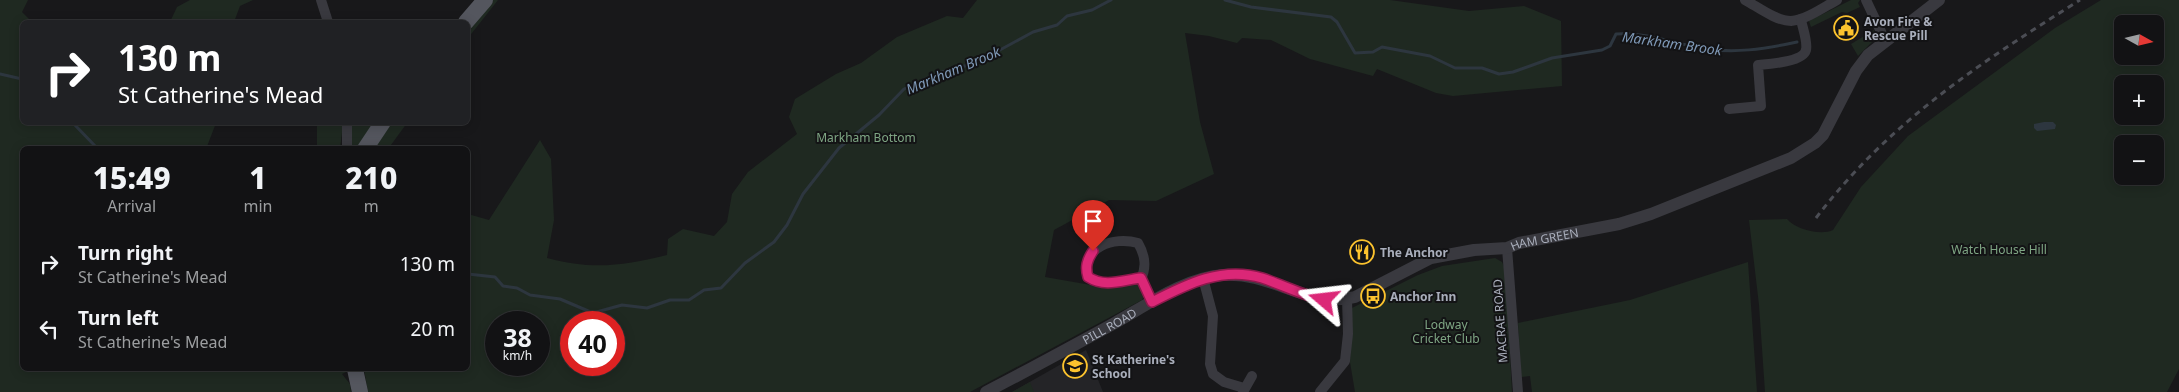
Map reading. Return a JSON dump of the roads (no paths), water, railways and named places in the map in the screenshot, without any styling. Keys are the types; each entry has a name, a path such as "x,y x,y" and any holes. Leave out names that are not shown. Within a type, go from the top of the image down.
{"main road":[{"path":"468,20 485,0"},
{"path":"366,146 381,125"},
{"path":"356,371 360,392"}],"street":[{"path":"322,0 327,20"},
{"path":"1745,0 1780,18 1790,21 1801,19 1837,0"},
{"path":"1866,0 1885,40"},
{"name":"HAM GREEN","path":"1152,302 1203,278 1223,275 1261,278 1309,297 1324,300 1347,300 1431,258 1474,250 1507,248 1519,243 1619,224 1650,214 1791,158 1815,143 1823,134 1856,71 1868,55 1939,0"},
{"path":"1728,109 1761,106 1758,65 1799,58 1805,53 1806,47 1801,19"},
{"path":"347,125 347,146"},
{"path":"1115,240 1130,240 1138,243 1145,260 1145,270 1141,278 1117,283 1094,281 1088,277 1086,269 1088,258 1093,251 1115,240"},
{"name":"MACRAE ROAD","path":"1507,248 1518,392"},
{"path":"1141,278 1152,302"},
{"path":"1203,278 1213,316 1210,364 1213,374 1224,382 1244,390 1252,376"},
{"path":"1320,392 1345,361 1348,334 1347,300"},
{"name":"PILL ROAD","path":"986,392 1152,302"}],"waterway":[{"name":"Markham Brook","path":"470,274 495,277 503,286 517,288 530,295 560,299 593,313 622,305 647,308 670,300 689,300 704,290 721,288 745,263 774,242 787,225 803,194 839,148 879,115 904,89 938,73 976,63 1033,32 1057,25 1067,16 1092,10 1111,0"},
{"name":"Markham Brook","path":"1225,0 1251,7 1331,17 1337,22 1355,53 1373,52 1382,47 1430,56 1455,68 1482,68 1499,74 1513,72 1552,58 1602,50 1610,46 1616,34 1648,36 1701,48 1725,51 1761,49 1797,42"},
{"name":"Markham Brook","path":"0,74 20,79"},
{"name":"Markham Brook","path":"75,125 95,146"}],"railway":[{"path":"1816,218 1844,184 1905,123 1972,71 2080,0"}],"place":[{"name":"Avon Fire & Rescue Pill","path":"1846,28"},
{"name":"The Anchor","path":"1362,252"},
{"name":"Anchor Inn","path":"1373,296"},
{"name":"St Katherine's School","path":"1075,366"}],"park label":[{"name":"Markham Bottom","path":"866,137"},
{"name":"Watch House Hill","path":"1999,249"},
{"name":"Lodway Cricket Club","path":"1446,331"}]}
